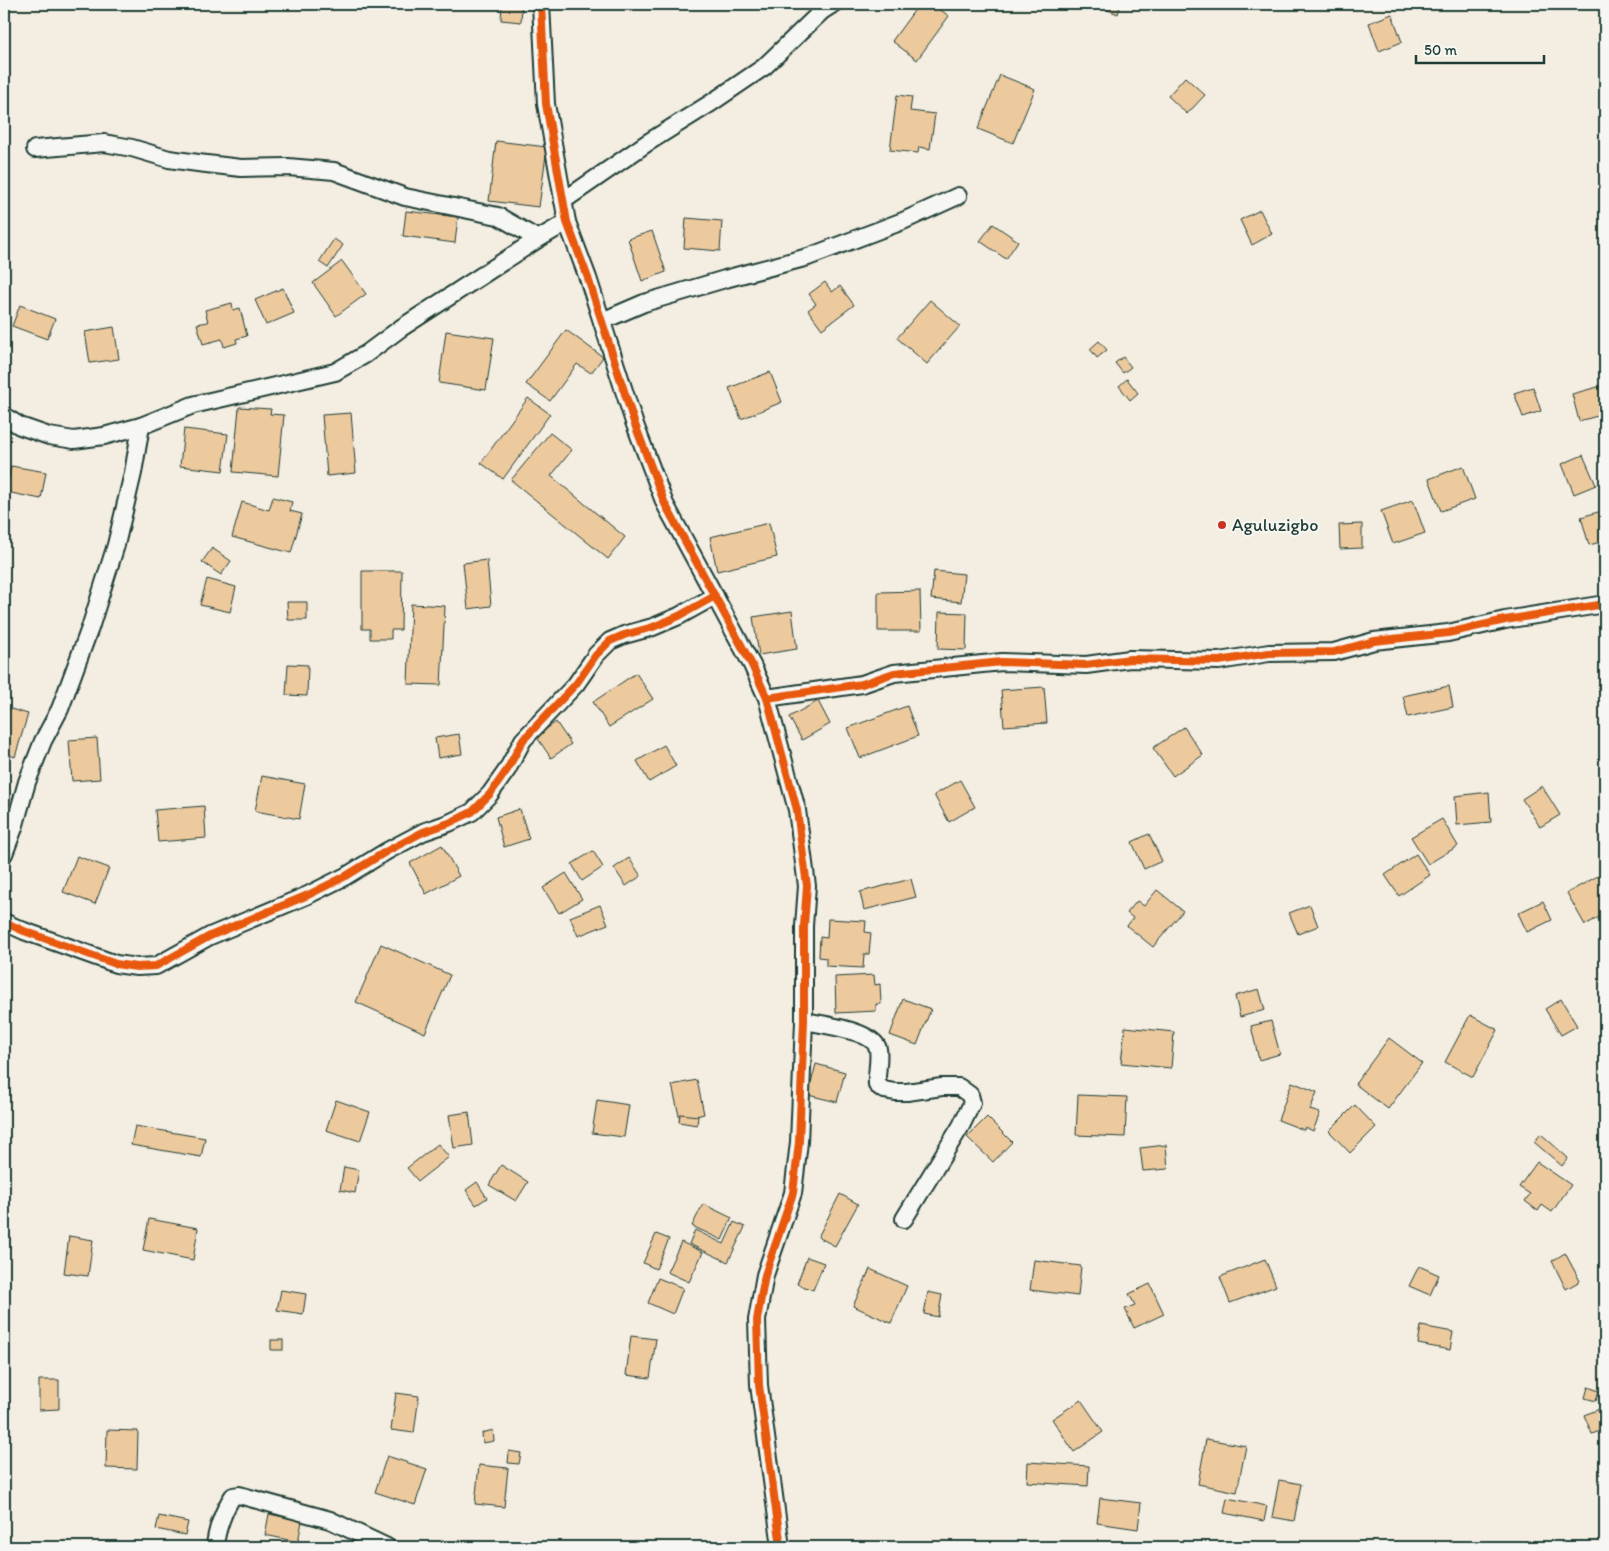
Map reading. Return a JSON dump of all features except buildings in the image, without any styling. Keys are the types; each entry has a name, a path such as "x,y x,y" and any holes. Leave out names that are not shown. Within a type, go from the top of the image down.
{"street":[{"path":"541,4 546,104 567,222 602,321 634,422 665,504 752,665 767,698 797,810 807,886 804,926 804,1021 799,1142 793,1193 765,1275 758,1320 759,1385 781,1547"},
{"path":"563,201 764,67 822,11 833,4"},
{"path":"36,149 104,143 198,163 241,168 288,167 334,172 405,197 498,216 538,239"},
{"path":"602,321 644,303 824,252 904,221 958,196"},
{"path":"4,416 20,426 49,436 74,440 104,436 141,426 193,405 335,372 366,354 401,328 567,222"},
{"path":"4,854 14,828 27,782 43,741 60,709 90,628 116,545 133,473 141,426"},
{"path":"4,922 116,964 137,967 156,966 210,936 308,895 346,876 422,832 449,823 472,812 490,794 507,770 523,740 576,684 596,655 610,641 662,623 715,596"},
{"path":"767,698 862,684 894,672 1002,662 1086,665 1130,659 1218,661 1269,653 1334,652 1374,641 1448,633 1505,620 1605,604"},
{"path":"804,1021 848,1030 872,1040 878,1048 878,1084 884,1090 907,1092 942,1087 959,1087 970,1094 972,1103 961,1126 904,1219"},
{"path":"215,1547 215,1541 229,1501 233,1496 239,1495 330,1520 387,1547"}],"cycle path":[{"path":"541,4 546,104 567,222 588,278 634,422 665,504 752,665 767,698 797,810 807,886 804,926 804,1021 799,1142 793,1193 765,1275 757,1320 759,1385 781,1547"},
{"path":"4,922 116,964 137,967 156,966 210,936 308,895 346,876 423,832 472,812 490,794 507,770 523,740 576,684 596,655 610,641 679,616 715,596"},
{"path":"767,698 862,684 894,673 1002,662 1086,665 1130,659 1219,661 1269,653 1334,652 1374,641 1448,633 1505,620 1605,604"}],"place":[{"name":"Aguluzigbo","path":"1222,525"}]}
